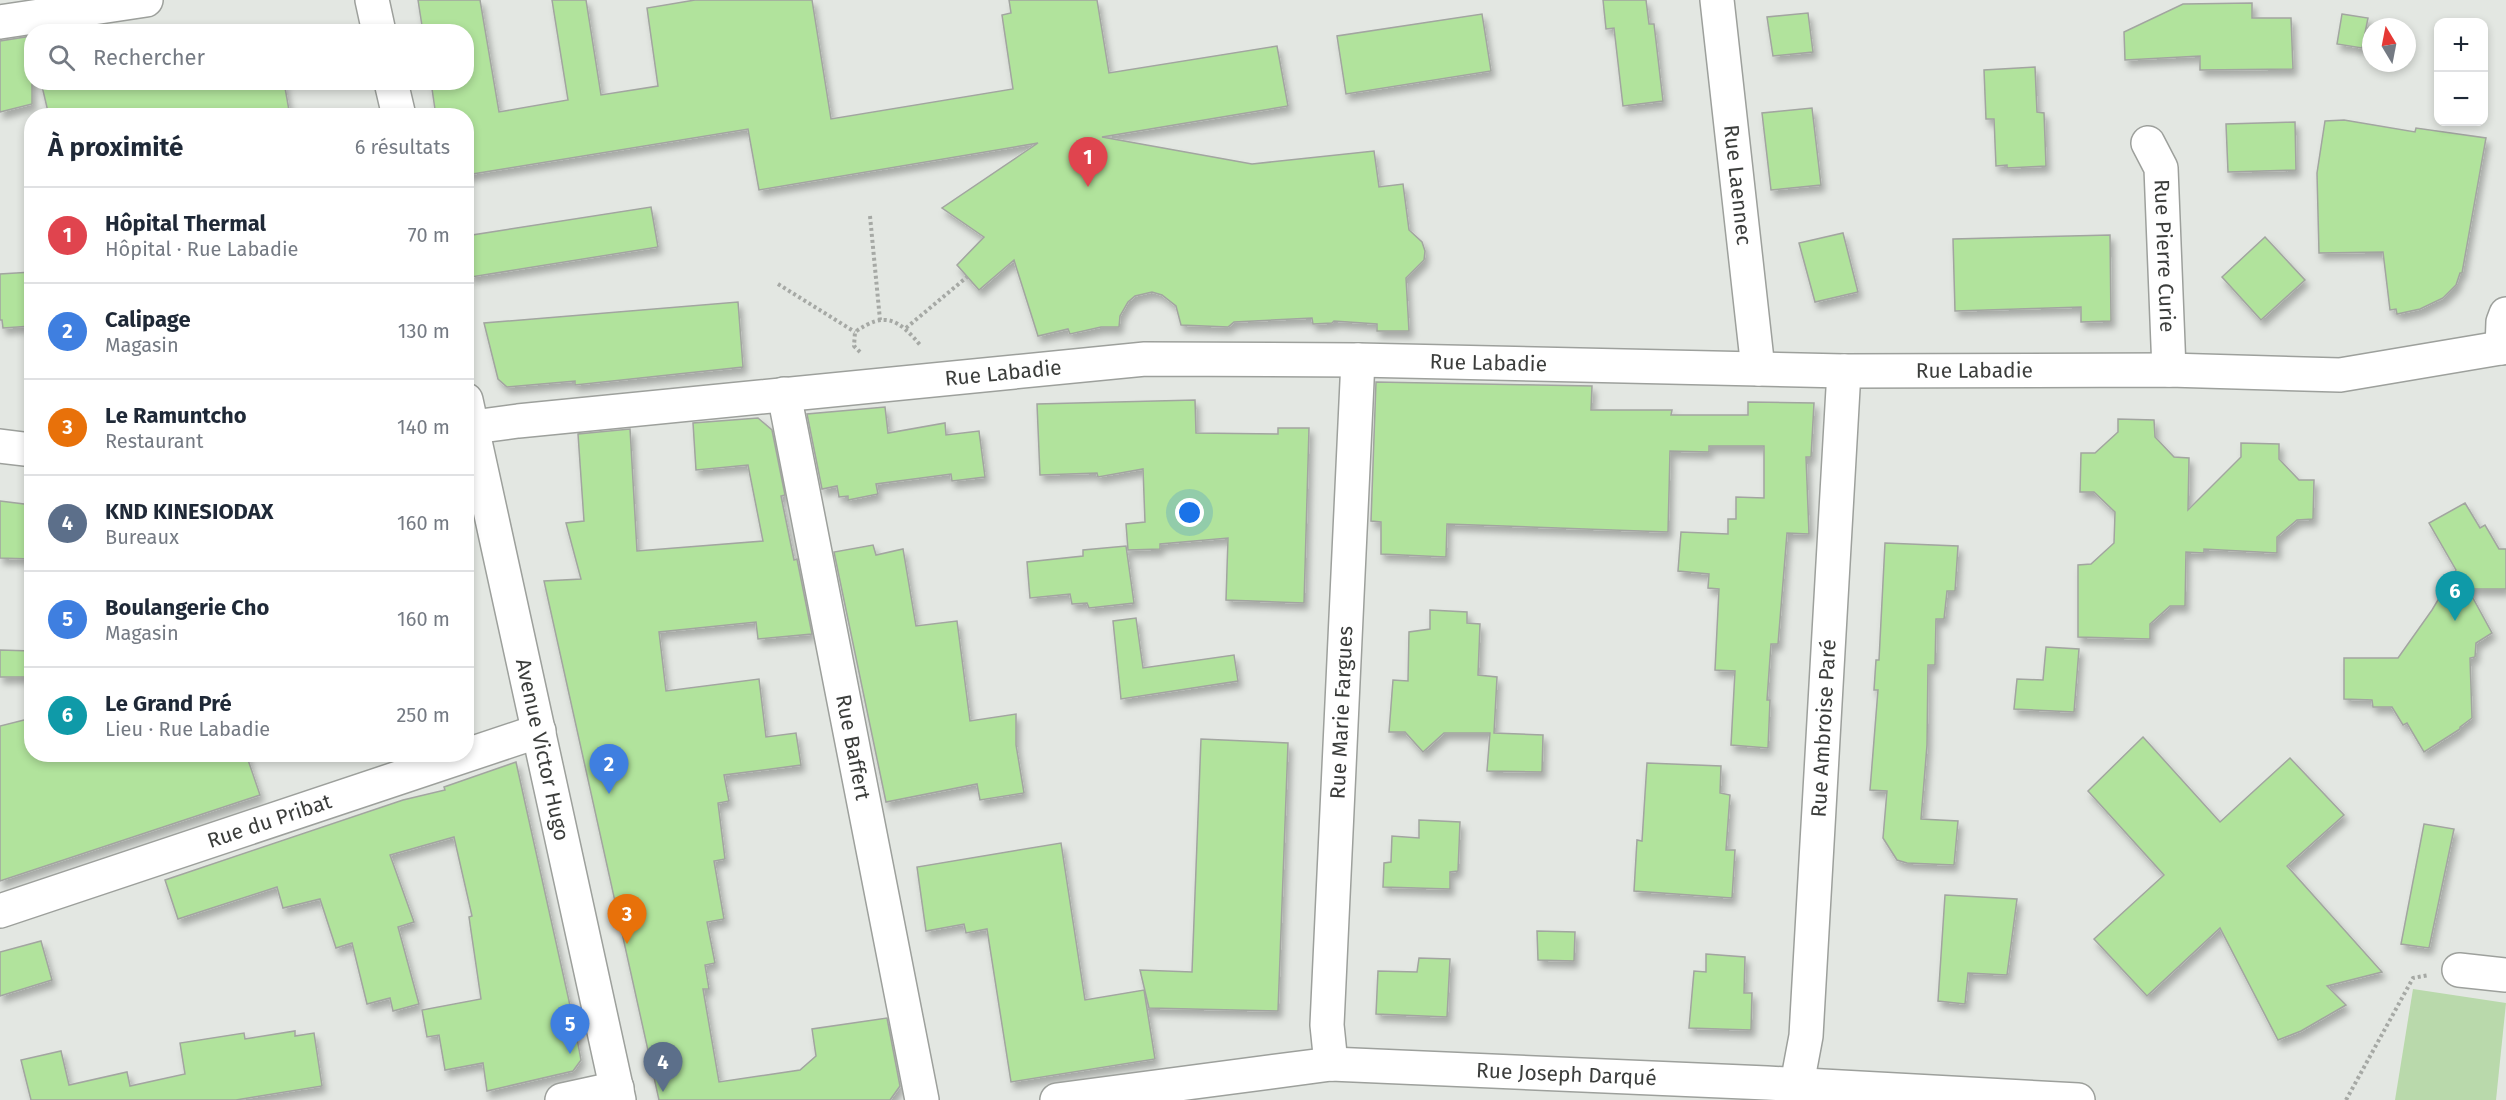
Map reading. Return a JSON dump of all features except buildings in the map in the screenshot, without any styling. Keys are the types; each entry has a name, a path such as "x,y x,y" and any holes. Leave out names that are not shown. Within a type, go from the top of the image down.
{"street":[{"path":"0,22 146,0"},
{"path":"372,0 377,24"},
{"name":"Rue Laennec","path":"1717,0 1758,369"},
{"path":"393,90 397,108"},
{"name":"Rue Pierre Curie","path":"2148,144 2161,168 2169,370"},
{"path":"2504,347 2503,322 2506,314"},
{"name":"Rue Labadie","path":"474,419 518,421 1145,359 1358,360 1844,371 2169,370 2340,375 2504,347"},
{"name":"Rue Marie Fargues","path":"1331,1064 1328,1013 1358,360"},
{"name":"Rue Ambroise Paré","path":"1797,1084 1806,1036 1844,371"},
{"name":"Rue Baffert","path":"784,394 922,1100"},
{"name":"Avenue Victor Hugo","path":"474,441 618,1094"},
{"path":"0,446 24,449"},
{"name":"Rue du Pribat","path":"474,753 539,731"},
{"name":"Rue du Pribat","path":"0,911 446,762"},
{"path":"2459,970 2506,975"},
{"name":"Rue Joseph Darqué","path":"1057,1100 1331,1064 1797,1084 2078,1100"},
{"path":"562,1100 618,1094"}],"path":[{"path":"870,216 880,320"},
{"path":"906,328 967,277"},
{"path":"778,284 855,332"},
{"path":"855,332 871,321 889,320 906,328 921,346"},
{"path":"855,332 854,346 864,357"},
{"path":"2346,1100 2413,978 2459,970"}],"green space":[{"path":"2413,989 2506,1003 2496,1100 2395,1100"}],"place":[{"name":"Hôpital Thermal","path":"1088,187"},
{"name":"Le Grand Pré","path":"2455,621"},
{"name":"Calipage","path":"609,794"},
{"name":"Le Ramuntcho","path":"627,944"},
{"name":"Boulangerie Cho","path":"570,1054"},
{"name":"KND KINESIODAX","path":"663,1092"}]}
